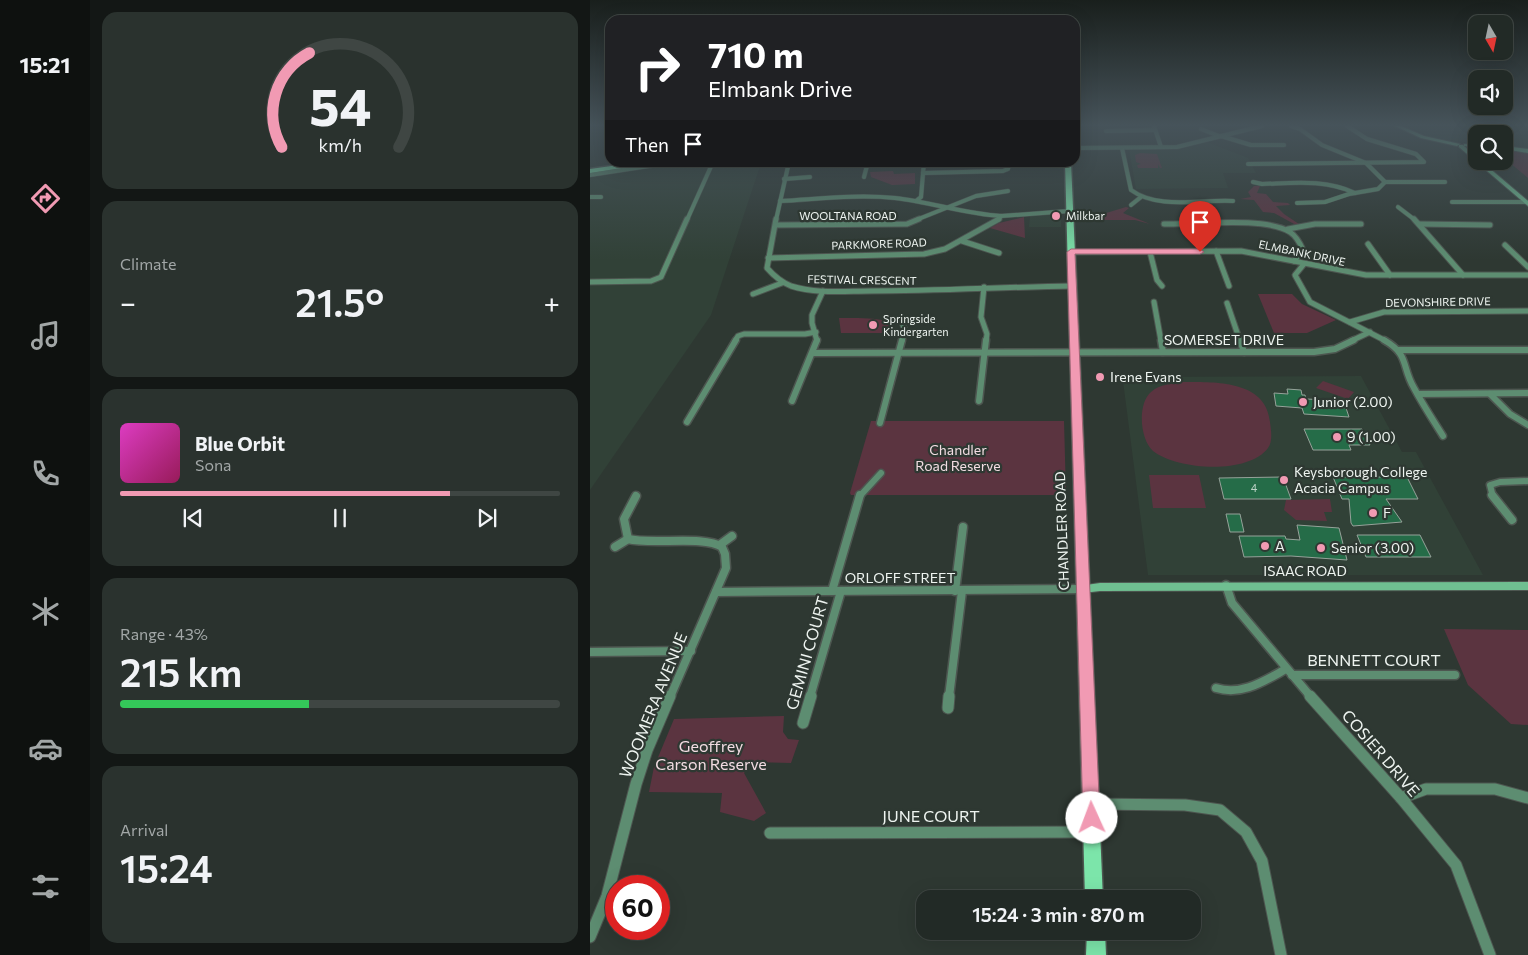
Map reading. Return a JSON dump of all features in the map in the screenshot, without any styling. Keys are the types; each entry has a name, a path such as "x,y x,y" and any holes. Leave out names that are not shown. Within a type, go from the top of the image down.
{"main road":[{"name":"CHANDLER ROAD","path":"1068,171 1094,890"},
{"path":"1096,940 1096,955"}],"street":[{"path":"590,282 651,281 661,277 709,171"},
{"path":"782,283 773,277 767,268 786,171"},
{"path":"864,177 866,171"},
{"path":"916,201 921,197 923,173 1005,171"},
{"path":"1127,171 1131,190 1141,197 1157,200 1233,201"},
{"path":"1374,171 1385,182 1445,182"},
{"path":"1489,171 1527,203"},
{"path":"784,179 810,177"},
{"path":"1252,182 1262,184 1326,184 1341,186 1355,193"},
{"path":"1297,203 1318,204 1355,193 1378,189 1385,182"},
{"name":"WOOLTANA ROAD","path":"776,225 907,224 983,193 1008,191"},
{"path":"590,197 601,197"},
{"path":"780,200 877,197 916,201 969,214 1001,216 1069,211"},
{"path":"1131,205 1141,197"},
{"path":"1452,202 1527,203"},
{"path":"1398,207 1419,224 1463,274"},
{"name":"PARKMORE ROAD","path":"768,258 916,255 945,250 998,221 1001,216"},
{"path":"1164,224 1256,224 1288,229 1308,225 1361,224"},
{"path":"1419,224 1490,225"},
{"path":"1288,229 1294,234 1303,250 1294,261"},
{"path":"962,241 999,253"},
{"path":"1368,244 1390,275"},
{"path":"1505,245 1528,267"},
{"path":"1216,251 1229,286"},
{"name":"ELMBANK DRIVE","path":"1071,252 1216,251 1257,253 1349,273 1390,275 1528,275"},
{"path":"1150,252 1157,280 1162,286"},
{"path":"1304,264 1295,275 1304,295 1316,306 1370,332 1398,350 1405,360 1407,374 1443,436"},
{"path":"753,294 782,283"},
{"name":"FESTIVAL CRESCENT","path":"782,283 804,289 823,291 938,291 984,286 1072,286"},
{"path":"979,401 987,334 981,317 984,286"},
{"path":"792,401 818,343 812,324 812,313 823,291"},
{"path":"1154,302 1163,352"},
{"path":"1227,303 1244,352"},
{"name":"DEVONSHIRE DRIVE","path":"1350,322 1384,312 1528,311"},
{"path":"880,423 905,330 903,325"},
{"path":"687,422 738,336 744,334 816,332"},
{"name":"SOMERSET DRIVE","path":"814,353 1314,352 1335,348 1370,332"},
{"path":"1398,350 1528,350"},
{"path":"1418,394 1528,393"},
{"path":"1490,394 1510,414 1528,425"},
{"name":"GEMINI COURT","path":"803,723 860,494 881,472"},
{"path":"1512,520 1492,494 1490,485 1500,482 1528,482"},
{"path":"628,539 624,519 636,496"},
{"path":"948,708 963,527"},
{"path":"615,547 628,539 640,542 709,542 720,544 732,536"},
{"name":"WOOMERA AVENUE","path":"590,937 607,896 636,784 647,750 692,651 726,568 725,550 720,544"},
{"name":"ISAAC ROAD","path":"1083,589 1100,587 1226,585 1528,586"},
{"name":"COSIER DRIVE","path":"1226,585 1232,603 1289,672 1401,798 1456,865 1490,955"},
{"name":"ORLOFF STREET","path":"716,592 1083,589"},
{"path":"590,652 692,651"},
{"path":"1216,688 1224,692 1235,692 1289,672"},
{"name":"BENNETT COURT","path":"1289,672 1455,676"},
{"path":"1401,798 1426,789 1495,789 1528,798"},
{"path":"1091,804 1185,805 1220,810 1246,832 1262,861 1281,955"},
{"name":"JUNE COURT","path":"770,833 1092,832"}],"shaded area":[{"path":"628,171 759,171 711,315 590,490 590,176"},
{"path":"1133,171 1255,171 1256,173 1223,173 1228,188 1136,189"},
{"path":"1061,214 1061,227 1029,227 1030,216"},
{"name":"Keysborough College Acacia Campus","path":"1361,376 1402,452 1416,452 1483,575 1148,575 1123,381 1126,377"}],"green space":[{"path":"893,171 894,174 915,173 915,184 892,185 871,177 870,172"},
{"path":"1519,171 1528,171 1528,178"},
{"path":"1254,186 1260,186 1257,193 1266,194 1273,202 1288,203 1290,205 1276,206 1299,224 1296,225 1274,213 1263,212 1254,200 1240,199 1251,197 1248,192"},
{"path":"1126,207 1129,208 1123,213 1150,224 1135,220 1079,220 1103,218 1103,214"},
{"path":"1024,217 1025,238 990,228 999,223"},
{"path":"1258,294 1292,294 1302,304 1336,320 1307,333 1274,333"},
{"path":"839,318 866,318 887,321 894,323 891,324 891,328 898,333 841,333"},
{"path":"1323,381 1354,392 1348,399 1316,388"},
{"path":"1183,382 1210,382 1237,386 1259,398 1266,408 1270,422 1271,439 1268,448 1258,457 1245,463 1212,467 1178,462 1153,451 1145,439 1143,431 1142,413 1147,398 1158,387"},
{"name":"Chandler Road Reserve","path":"871,421 1064,421 1066,495 851,495"},
{"path":"1149,475 1199,475 1206,508 1153,508"},
{"path":"1330,499 1332,512 1324,512 1327,521 1296,520 1284,510 1286,500"},
{"path":"1444,629 1528,630 1528,725 1511,724 1468,685"},
{"name":"Geoffrey Carson Reserve","path":"784,716 783,732 788,739 799,740 791,763 752,762 744,773 766,813 754,821 720,812 722,793 649,792 654,767 674,719"}],"building":[{"name":"Junior (2.00)","path":"1287,389 1301,390 1302,395 1305,395 1306,399 1330,400 1331,403 1338,404 1339,407 1346,408 1349,417 1304,414 1302,408 1276,406 1274,393 1288,394"},
{"name":"9 (1.00)","path":"1304,429 1362,429 1370,445 1349,445 1351,450 1313,450"},
{"path":"1283,477 1291,499 1224,499 1219,478"},
{"path":"1333,477 1407,477 1418,499 1386,499 1402,522 1353,526 1351,523 1349,499 1342,499"},
{"name":"A","path":"1226,514 1240,514 1244,532 1230,532"},
{"path":"1297,525 1339,528 1347,560 1291,556 1244,557 1239,536 1285,536 1286,539 1300,540"},
{"path":"1357,535 1420,535 1431,557 1366,557"}],"place":[{"name":"Milkbar","path":"1056,216"},
{"name":"Springside Kindergarten","path":"873,325"},
{"name":"Irene Evans","path":"1100,377"},
{"name":"Junior (2.00)","path":"1303,402"},
{"name":"9 (1.00)","path":"1337,437"},
{"name":"Keysborough College Acacia Campus","path":"1284,480"},
{"name":"F","path":"1373,513"},
{"name":"A","path":"1265,546"},
{"name":"Senior (3.00)","path":"1321,548"}],"route":[{"path":"1092,818 1071,252 1200,252"}]}
